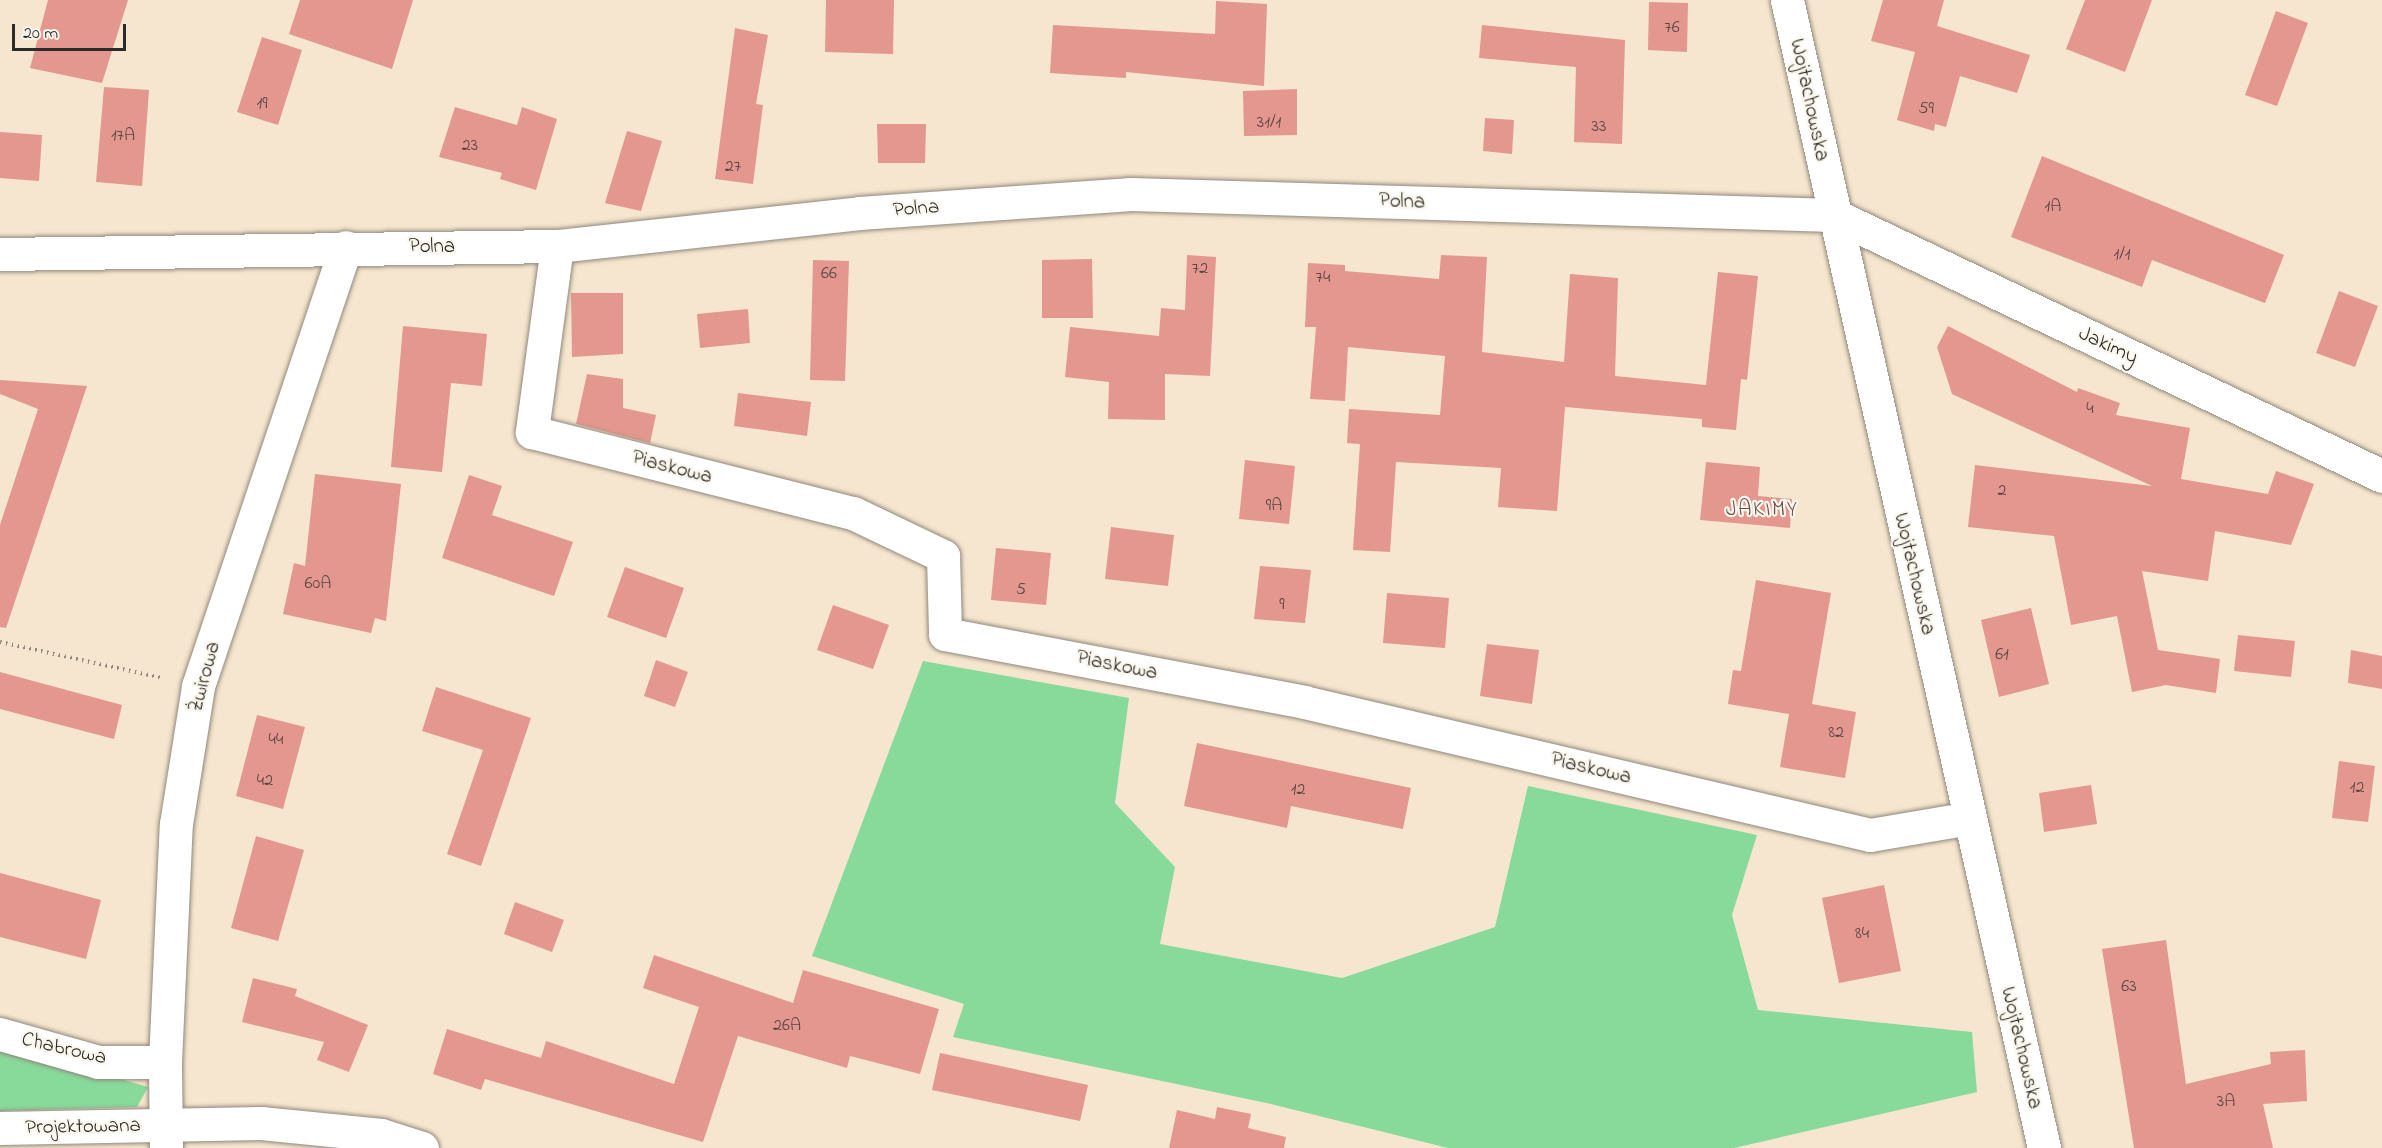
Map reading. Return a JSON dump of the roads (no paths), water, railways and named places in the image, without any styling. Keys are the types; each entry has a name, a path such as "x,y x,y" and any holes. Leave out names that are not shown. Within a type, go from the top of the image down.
{"street":[{"name":"Wojtachowska","path":"1787,0 2044,1148"},
{"name":"Polna","path":"0,254 346,247 557,246 859,213 1131,194 1834,215"},
{"name":"Jakimy","path":"1834,215 2382,476"},
{"name":"Piaskowa","path":"557,246 532,432 853,513 944,556 945,634 1304,702 1870,835 1969,818"},
{"name":"Żwirowa","path":"166,1137 165,1062 176,824 198,686 346,247"},
{"name":"Chabrowa","path":"0,1034 98,1062 165,1062"},
{"path":"166,1137 261,1123 381,1135 422,1148"},
{"name":"Projektowana","path":"0,1128 166,1137"}],"district":[{"name":"JAKIMY","path":"1762,511"}]}
